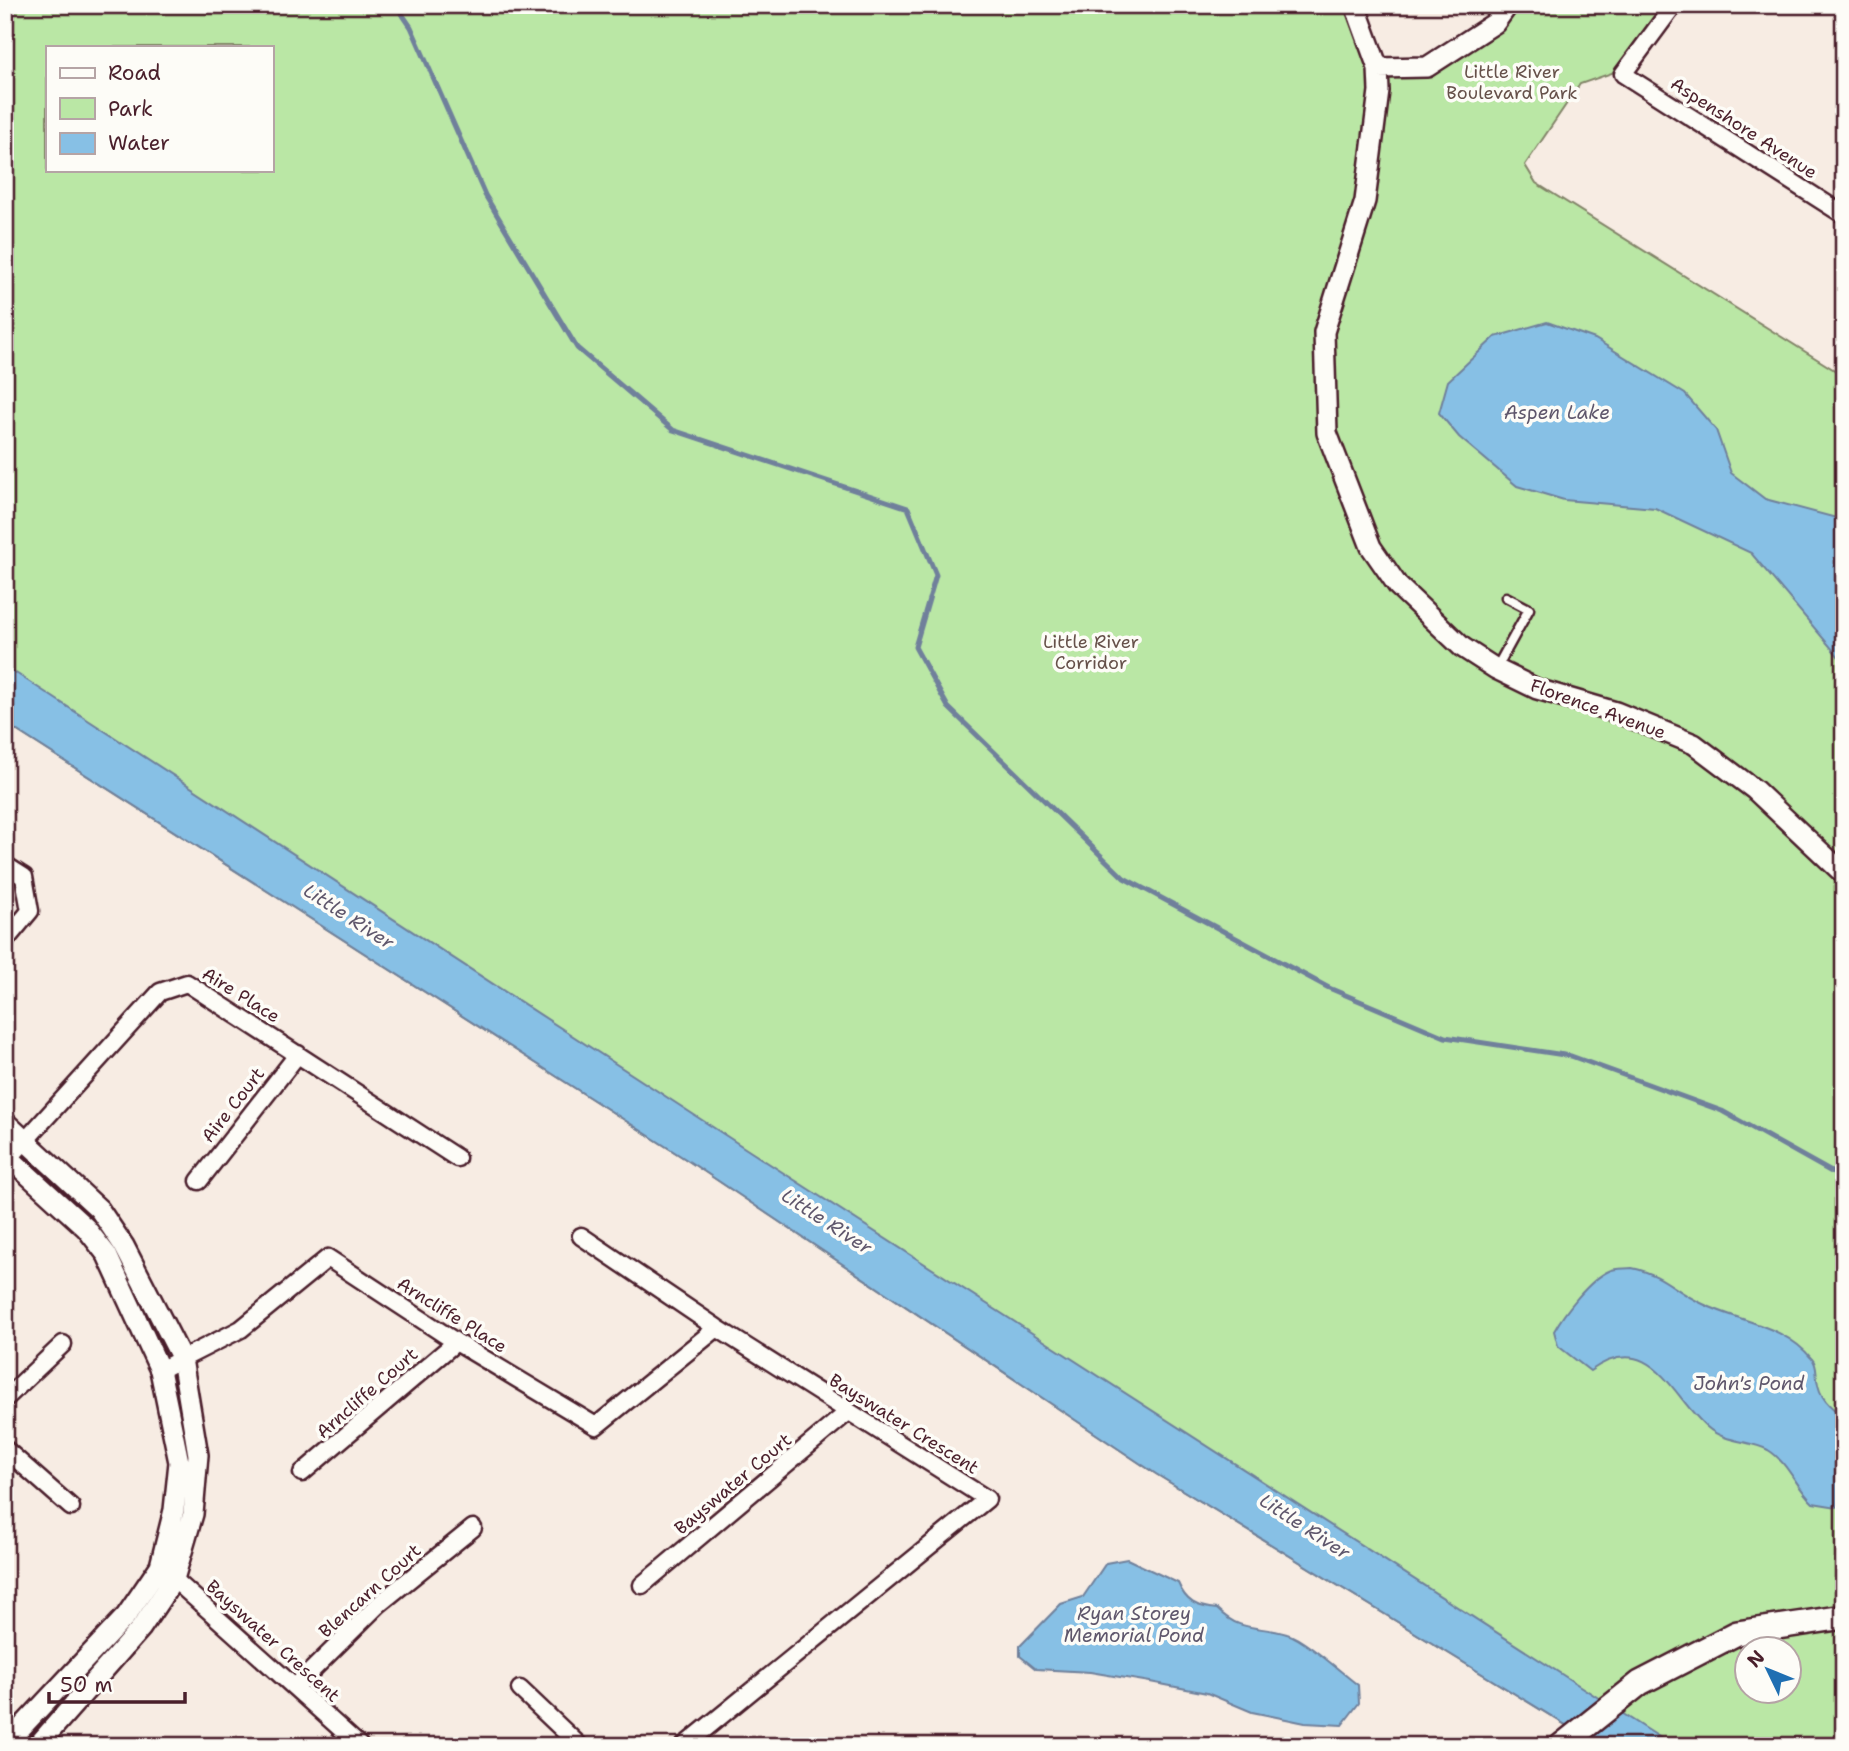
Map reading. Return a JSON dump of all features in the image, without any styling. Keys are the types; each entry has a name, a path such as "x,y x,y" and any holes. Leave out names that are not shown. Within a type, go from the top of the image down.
{"main road":[{"path":"1561,1746 1640,1683 1737,1633 1844,1618"}],"street":[{"name":"Florence Avenue","path":"1355,5 1378,68 1379,91 1365,201 1324,332 1328,433 1371,547 1398,586 1462,647 1537,689 1616,712 1695,744 1755,790 1844,874"},
{"path":"1378,68 1427,67 1495,23 1508,5"},
{"name":"Aspenshore Avenue","path":"1674,5 1623,74 1844,215"},
{"path":"5,865 24,877 30,911 5,941"},
{"name":"Aire Place","path":"7,1158 26,1141 160,992 187,983 457,1158"},
{"name":"Aire Court","path":"199,1181 298,1054"},
{"path":"5,1122 99,1209 124,1246 182,1359 198,1455 193,1514 141,1628 37,1746"},
{"path":"5,1745 167,1573 178,1462 160,1370 107,1255 86,1228 7,1158"},
{"name":"Bayswater Crescent","path":"581,1236 717,1328 987,1499 684,1746"},
{"name":"Arncliffe Place","path":"160,1370 241,1329 328,1258 456,1342 596,1426 717,1328"},
{"name":"Arncliffe Court","path":"302,1473 456,1342"},
{"path":"5,1399 63,1344"},
{"name":"Bayswater Court","path":"642,1585 848,1412"},
{"path":"5,1449 71,1507"},
{"name":"Blencarn Court","path":"296,1686 379,1604 473,1528"},
{"name":"Bayswater Crescent","path":"167,1573 360,1746"},
{"path":"520,1689 580,1746"}],"lane":[{"path":"1496,668 1529,609 1506,597"}],"green space":[{"name":"Little River Corridor","path":"5,5 1355,5 1378,68 1428,67 1508,5 1662,5 1612,73 1580,84 1525,165 1536,183 1844,376 1844,1746 1600,1746 1156,1474 687,1160 5,723"}],"water":[{"name":"Aspen Lake","path":"1547,322 1595,339 1685,394 1716,430 1731,473 1765,499 1844,520 1844,663 1751,553 1655,508 1564,500 1517,486 1459,437 1439,413 1448,381 1495,337"},
{"name":"Little River","path":"5,666 751,1152 1673,1746 1600,1746 1156,1474 687,1160 5,723"},
{"name":"John's Pond","path":"1632,1268 1661,1279 1703,1304 1775,1331 1801,1348 1812,1359 1823,1397 1844,1417 1844,1501 1837,1507 1813,1503 1775,1455 1761,1447 1729,1439 1714,1432 1694,1414 1658,1371 1644,1362 1629,1357 1611,1360 1590,1371 1558,1346 1554,1331 1585,1289 1609,1271"},
{"name":"Ryan Storey Memorial Pond","path":"1127,1559 1178,1583 1188,1599 1203,1607 1217,1609 1234,1622 1277,1631 1303,1642 1358,1685 1359,1703 1342,1725 1305,1723 1252,1712 1207,1693 1090,1672 1036,1669 1020,1656 1020,1646 1061,1604 1083,1597 1106,1563"}],"waterway":[{"path":"396,5 411,27 485,195 577,348 673,430 908,508 936,575 915,647 948,707 1124,878 1329,988 1445,1037 1571,1056 1722,1111 1844,1179"}],"park label":[{"name":"Little River Boulevard Park","path":"1512,82"}]}
